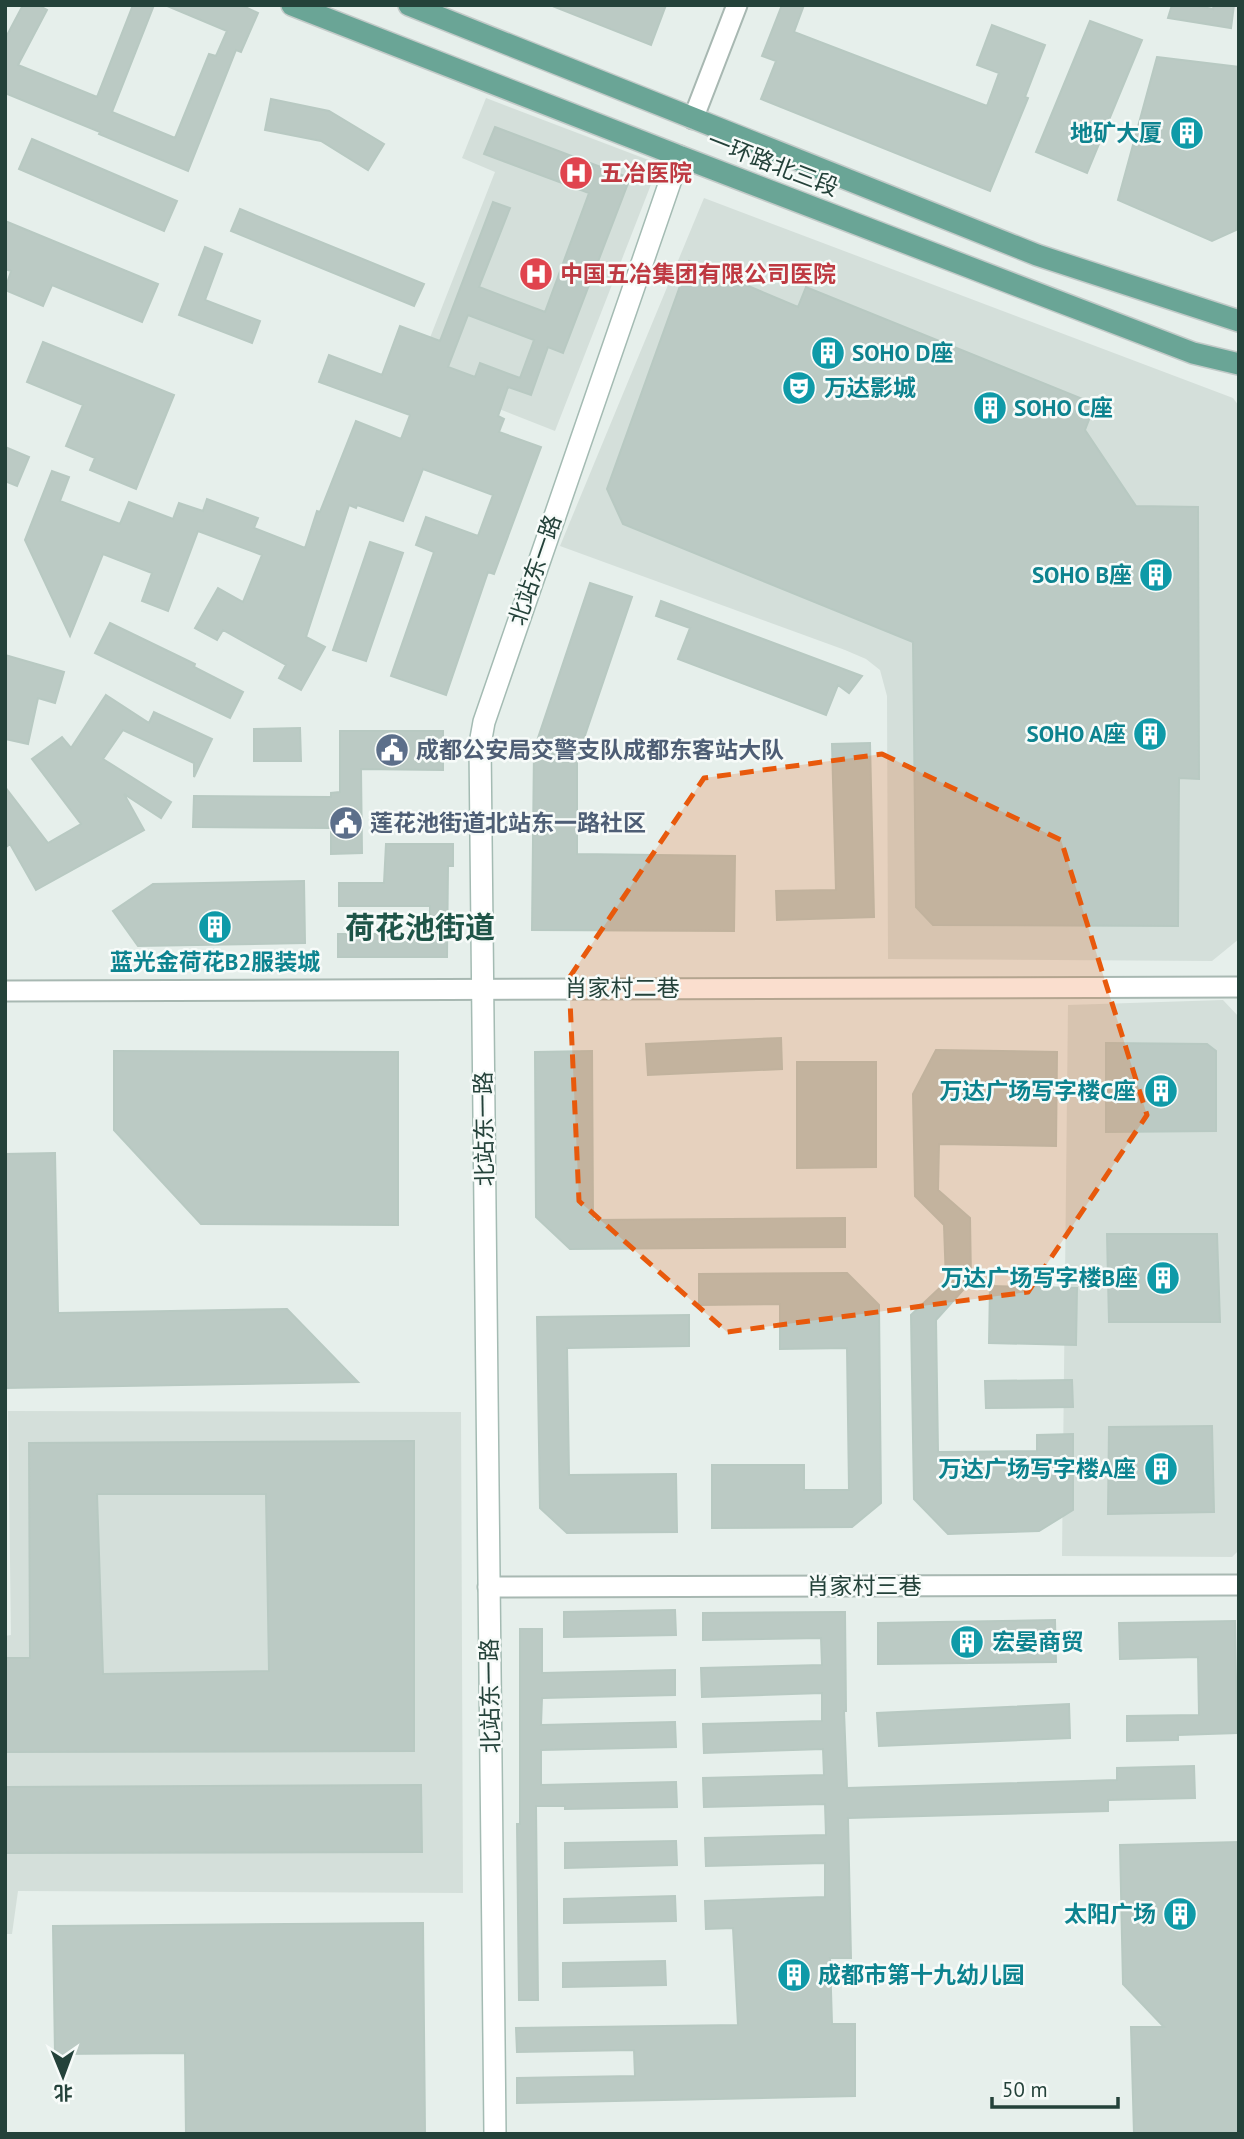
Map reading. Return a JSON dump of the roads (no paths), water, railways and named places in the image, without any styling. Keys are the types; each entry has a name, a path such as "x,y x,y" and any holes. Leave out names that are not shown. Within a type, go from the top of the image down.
{"main road":[{"name":"一环路北三段","path":"292,5 1192,353 1239,365"},
{"name":"一环路北三段","path":"409,5 1037,255 1239,321"}],"street":[{"path":"693,119 737,5"},
{"name":"北站东一路","path":"495,2134 480,744 484,722 678,156"},
{"name":"肖家村二巷","path":"5,991 1239,986"},
{"name":"肖家村三巷","path":"488,1587 1239,1585"}],"place":[{"name":"地矿大厦","path":"1187,133"},
{"name":"五冶医院","path":"576,173"},
{"name":"中国五冶集团有限公司医院","path":"536,274"},
{"name":"SOHO D座","path":"828,353"},
{"name":"万达影城","path":"799,388"},
{"name":"SOHO C座","path":"990,408"},
{"name":"SOHO B座","path":"1156,575"},
{"name":"SOHO A座","path":"1150,734"},
{"name":"成都公安局交警支队成都东客站大队","path":"392,750"},
{"name":"莲花池街道北站东一路社区","path":"346,823"},
{"name":"蓝光金荷花B2服装城","path":"215,927"},
{"name":"万达广场写字楼C座","path":"1161,1091"},
{"name":"万达广场写字楼B座","path":"1163,1278"},
{"name":"万达广场写字楼A座","path":"1161,1469"},
{"name":"宏晏商贸","path":"967,1642"},
{"name":"太阳广场","path":"1180,1914"},
{"name":"成都市第十九幼儿园","path":"794,1975"}],"district":[{"name":"荷花池街道","path":"420,928"}]}
